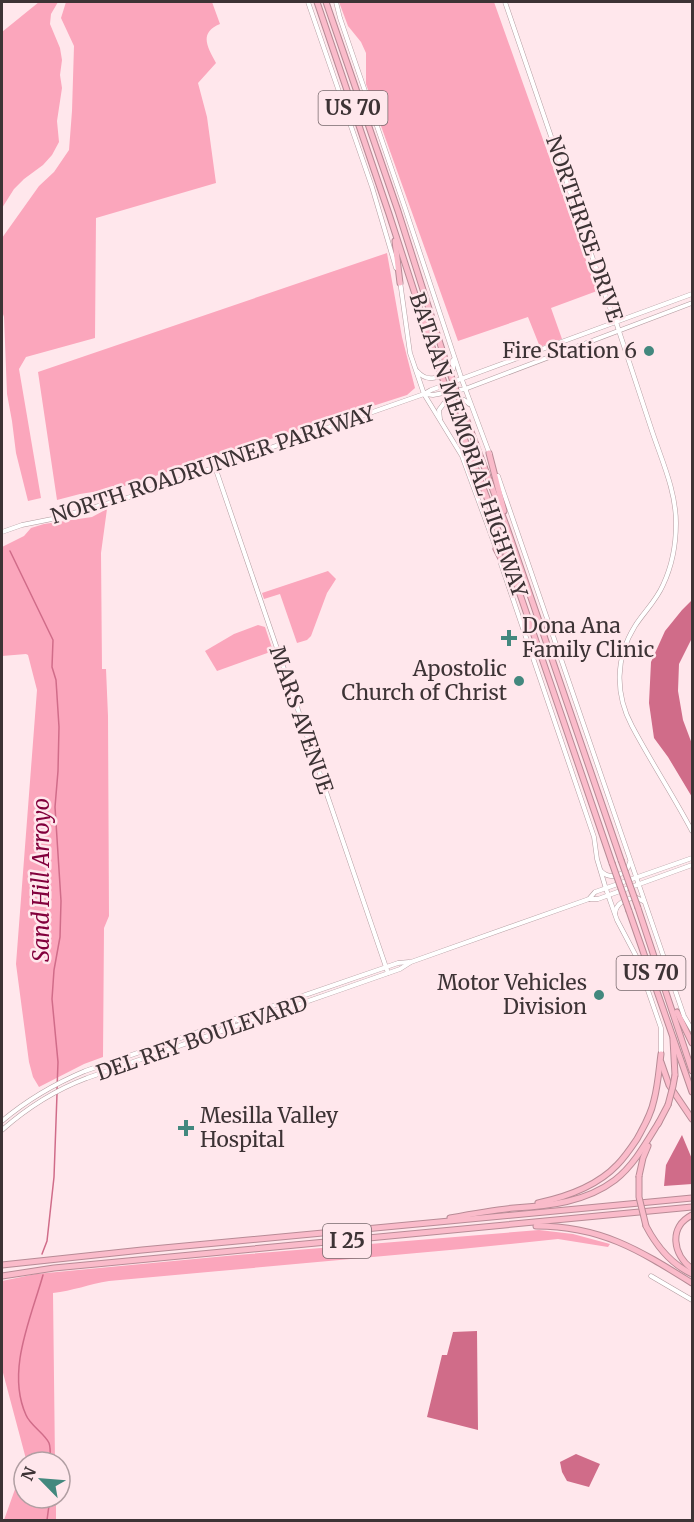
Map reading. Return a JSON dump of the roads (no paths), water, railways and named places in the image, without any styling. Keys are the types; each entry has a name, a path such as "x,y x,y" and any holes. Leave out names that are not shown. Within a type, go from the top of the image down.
{"highway":[{"name":"BATAAN MEMORIAL HIGHWAY","path":"317,2 437,362 487,498 693,1092"},
{"name":"BATAAN MEMORIAL HIGHWAY","path":"328,2 463,410 506,525 693,1071"},
{"path":"393,227 400,283"},
{"path":"489,453 506,525"},
{"path":"496,549 521,597"},
{"path":"665,986 693,1043"},
{"path":"673,1035 675,1075 673,1086 668,1105 643,1158 639,1176 639,1197 646,1226 654,1240 666,1256 683,1270 693,1274"},
{"path":"661,1054 661,1064 669,1085 693,1119"},
{"path":"513,1209 587,1187 618,1164 651,1112 661,1054"},
{"path":"424,1224 458,1216 574,1200 589,1195 615,1180 636,1158 659,1122"},
{"name":"I 25","path":"2,1265 693,1198"},
{"name":"I 25","path":"2,1276 54,1268 693,1207"},
{"path":"693,1215 679,1226 676,1245 683,1261 693,1269"},
{"path":"495,1226 557,1226 584,1230 623,1243 693,1283"}],"main road":[{"path":"308,2 390,246 400,283 410,353 415,368 424,394 462,456 496,549 579,789 594,837 597,859 606,889 615,914 636,956 661,1028 661,1054"},
{"path":"336,2 452,352 684,1016 693,1030"},
{"name":"NORTHRISE DRIVE","path":"505,2 619,330 675,506 674,546 669,571 663,586 626,644 620,669 620,688 626,714 632,726 693,831"},
{"name":"NORTH ROADRUNNER PARKWAY","path":"2,532 127,498 424,394 693,294"},
{"name":"NORTH ROADRUNNER PARKWAY","path":"424,394 433,396 465,389 693,303"},
{"path":"567,340 570,348"},
{"path":"415,368 426,378 431,379 446,373 453,369 452,352"},
{"path":"523,357 526,365"},
{"path":"504,364 506,373"},
{"path":"443,426 439,412 441,405 445,402 463,399 473,409"},
{"name":"MARS AVENUE","path":"215,467 388,973"},
{"path":"687,819 693,822"},
{"name":"DEL REY BOULEVARD","path":"589,899 593,894 693,858"},
{"path":"601,871 608,876 614,876 624,872 630,862"},
{"path":"677,863 679,871"},
{"name":"DEL REY BOULEVARD","path":"2,1130 34,1105 75,1083 400,969 411,962 589,899 596,900 609,896 693,866"},
{"path":"615,914 617,906 623,901 635,897 644,901"},
{"name":"DEL REY BOULEVARD","path":"2,1121 44,1091 85,1071 386,967 411,962"},
{"path":"297,998 299,1004"},
{"path":"286,1001 289,1008"},
{"path":"222,1031 233,1024 234,1019 244,1023 247,1018 265,1012 270,1007"},
{"path":"651,1276 693,1300"}],"waterway":[{"name":"Sand Hill Arroyo","path":"10,551 53,640 52,667 56,680 59,727 55,807 61,901 60,937 52,999 58,1062 57,1089"},
{"name":"Sand Hill Arroyo","path":"42,1254 47,1241 54,1177 57,1094"},
{"name":"Sand Hill Arroyo","path":"43,1275 22,1345 19,1381 20,1398 26,1415 49,1443 50,1450"},
{"name":"Sand Hill Arroyo","path":"47,1520 48,1510"}],"place":[{"name":"Fire Station 6","path":"649,351"},
{"name":"Dona Ana Family Clinic","path":"509,638"},
{"name":"Apostolic Church of Christ","path":"519,681"},
{"name":"Motor Vehicles Division","path":"599,995"},
{"name":"Mesilla Valley Hospital","path":"186,1128"}]}
